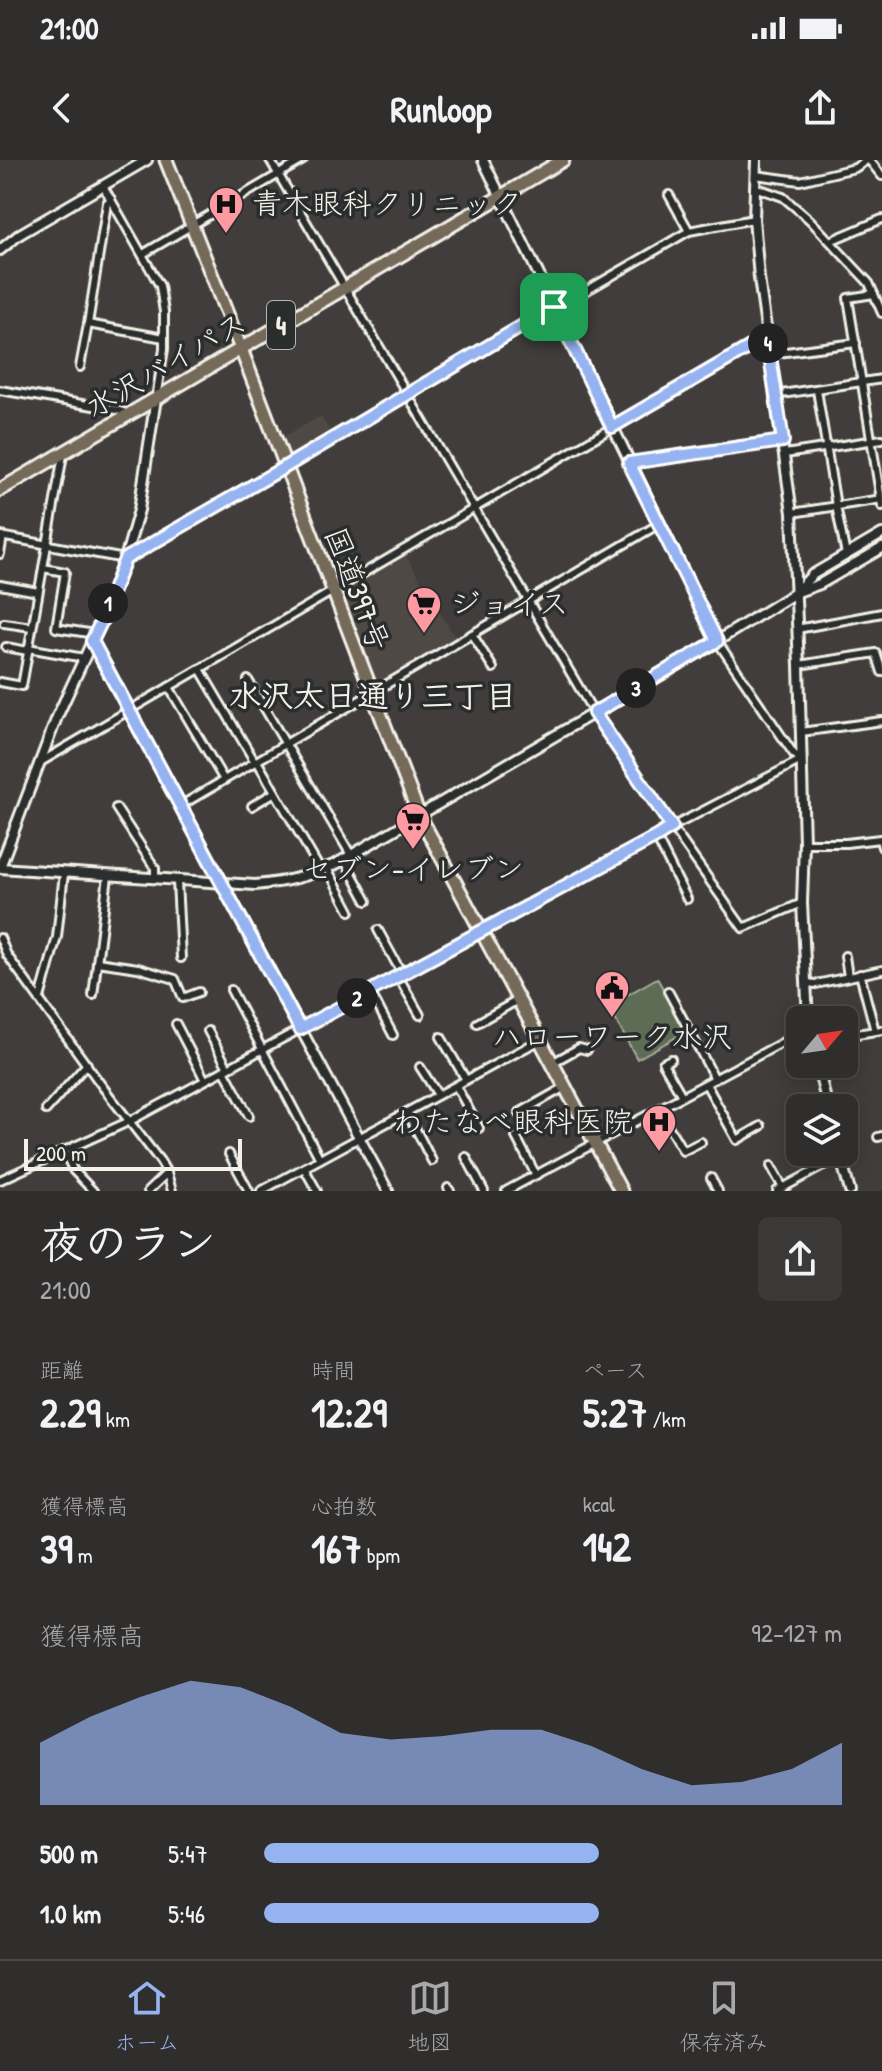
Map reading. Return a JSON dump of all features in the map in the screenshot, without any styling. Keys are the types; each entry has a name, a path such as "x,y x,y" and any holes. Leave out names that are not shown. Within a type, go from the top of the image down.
{"highway":[{"name":"国道397号","path":"166,160 419,815 621,1191"},
{"name":"水沢バイパス","path":"0,490 563,160"}],"street":[{"path":"0,250 20,234 147,160"},
{"path":"270,160 594,713 743,928 802,903"},
{"path":"143,254 303,160"},
{"path":"483,160 717,641 793,753 801,760"},
{"path":"756,160 754,219 759,278 792,513 808,1006"},
{"path":"755,175 800,181 855,168 868,160 882,176"},
{"path":"103,186 160,286 164,338 156,398 139,510 125,559 94,638 57,717 0,868 255,885 286,882 324,869 795,593 820,584 882,548"},
{"path":"754,187 783,197 810,220 869,283 882,313"},
{"path":"669,195 689,231"},
{"path":"80,367 107,203 111,199"},
{"path":"0,554 2,536 125,559 689,231 754,219"},
{"path":"830,241 882,219"},
{"path":"874,294 848,298 882,506"},
{"path":"88,324 164,338"},
{"path":"39,763 767,337"},
{"path":"770,354 856,343"},
{"path":"775,395 882,379"},
{"path":"0,390 129,414"},
{"path":"817,390 846,555"},
{"path":"785,454 882,439"},
{"path":"629,463 783,441"},
{"path":"0,682 22,686 64,452"},
{"path":"792,513 882,499"},
{"path":"180,806 659,524"},
{"path":"795,593 812,575 882,534"},
{"path":"43,568 65,572 56,628 94,638"},
{"path":"0,585 38,592"},
{"path":"797,629 882,613"},
{"path":"4,623 32,627"},
{"path":"472,634 493,668"},
{"path":"94,638 128,711 388,1191"},
{"path":"6,647 84,658"},
{"path":"799,665 876,653 882,672"},
{"path":"200,669 350,911"},
{"path":"248,680 348,857 367,901"},
{"path":"169,687 224,780"},
{"path":"801,732 882,721"},
{"path":"0,1180 130,1121 801,760"},
{"path":"252,806 275,792"},
{"path":"116,808 155,868 155,879"},
{"path":"656,837 687,899"},
{"path":"804,843 880,839 882,847"},
{"path":"40,998 57,937 64,873"},
{"path":"93,995 108,876"},
{"path":"177,881 181,958"},
{"path":"378,930 420,1015"},
{"path":"0,938 7,955 167,1173 172,1191"},
{"path":"845,956 848,977"},
{"path":"97,962 138,968 175,979 183,998 199,992"},
{"path":"807,983 816,984 882,970"},
{"path":"858,1034 879,1030 860,974"},
{"path":"231,990 320,1159"},
{"path":"370,991 393,1035"},
{"path":"668,991 715,1079"},
{"path":"477,1023 518,1000"},
{"path":"176,1024 205,1080"},
{"path":"208,1031 249,1116"},
{"path":"441,1037 466,1080"},
{"path":"261,1191 540,1040"},
{"path":"506,1191 522,1187 536,1175 786,1041"},
{"path":"552,1063 579,1048 587,1050"},
{"path":"671,1059 663,1063 682,1096"},
{"path":"46,1110 87,1064"},
{"path":"420,1067 438,1095"},
{"path":"706,1084 737,1140 761,1126"},
{"path":"456,1086 479,1128"},
{"path":"519,1113 565,1087"},
{"path":"658,1109 683,1151 701,1142"},
{"path":"407,1112 432,1161"},
{"path":"516,1137 536,1175"},
{"path":"64,1151 73,1170 93,1191"},
{"path":"229,1154 249,1191"},
{"path":"466,1157 484,1191"},
{"path":"771,1166 780,1189 819,1166"},
{"path":"843,1166 850,1191"},
{"path":"304,1168 317,1191"},
{"path":"148,1191 167,1173"},
{"path":"711,1178 718,1191"}],"shaded area":[{"path":"321,416 332,436 288,462 281,438"},
{"path":"405,554 456,639 375,687 339,592"}],"green space":[{"path":"657,978 687,1031 637,1059 608,1006"}],"place":[{"name":"青木眼科クリニック","path":"226,235"},
{"name":"ジョイス","path":"424,635"},
{"name":"セブン-イレブン","path":"413,851"},
{"name":"ハローワーク水沢","path":"612,1019"},
{"name":"わたなべ眼科医院","path":"659,1153"}],"district":[{"name":"水沢太日通り三丁目","path":"373,696"}],"route":[{"path":"554,307 612,427 767,337 783,441 629,463 717,641 594,713 672,827 300,1029 92,641 125,559 554,307"}]}
